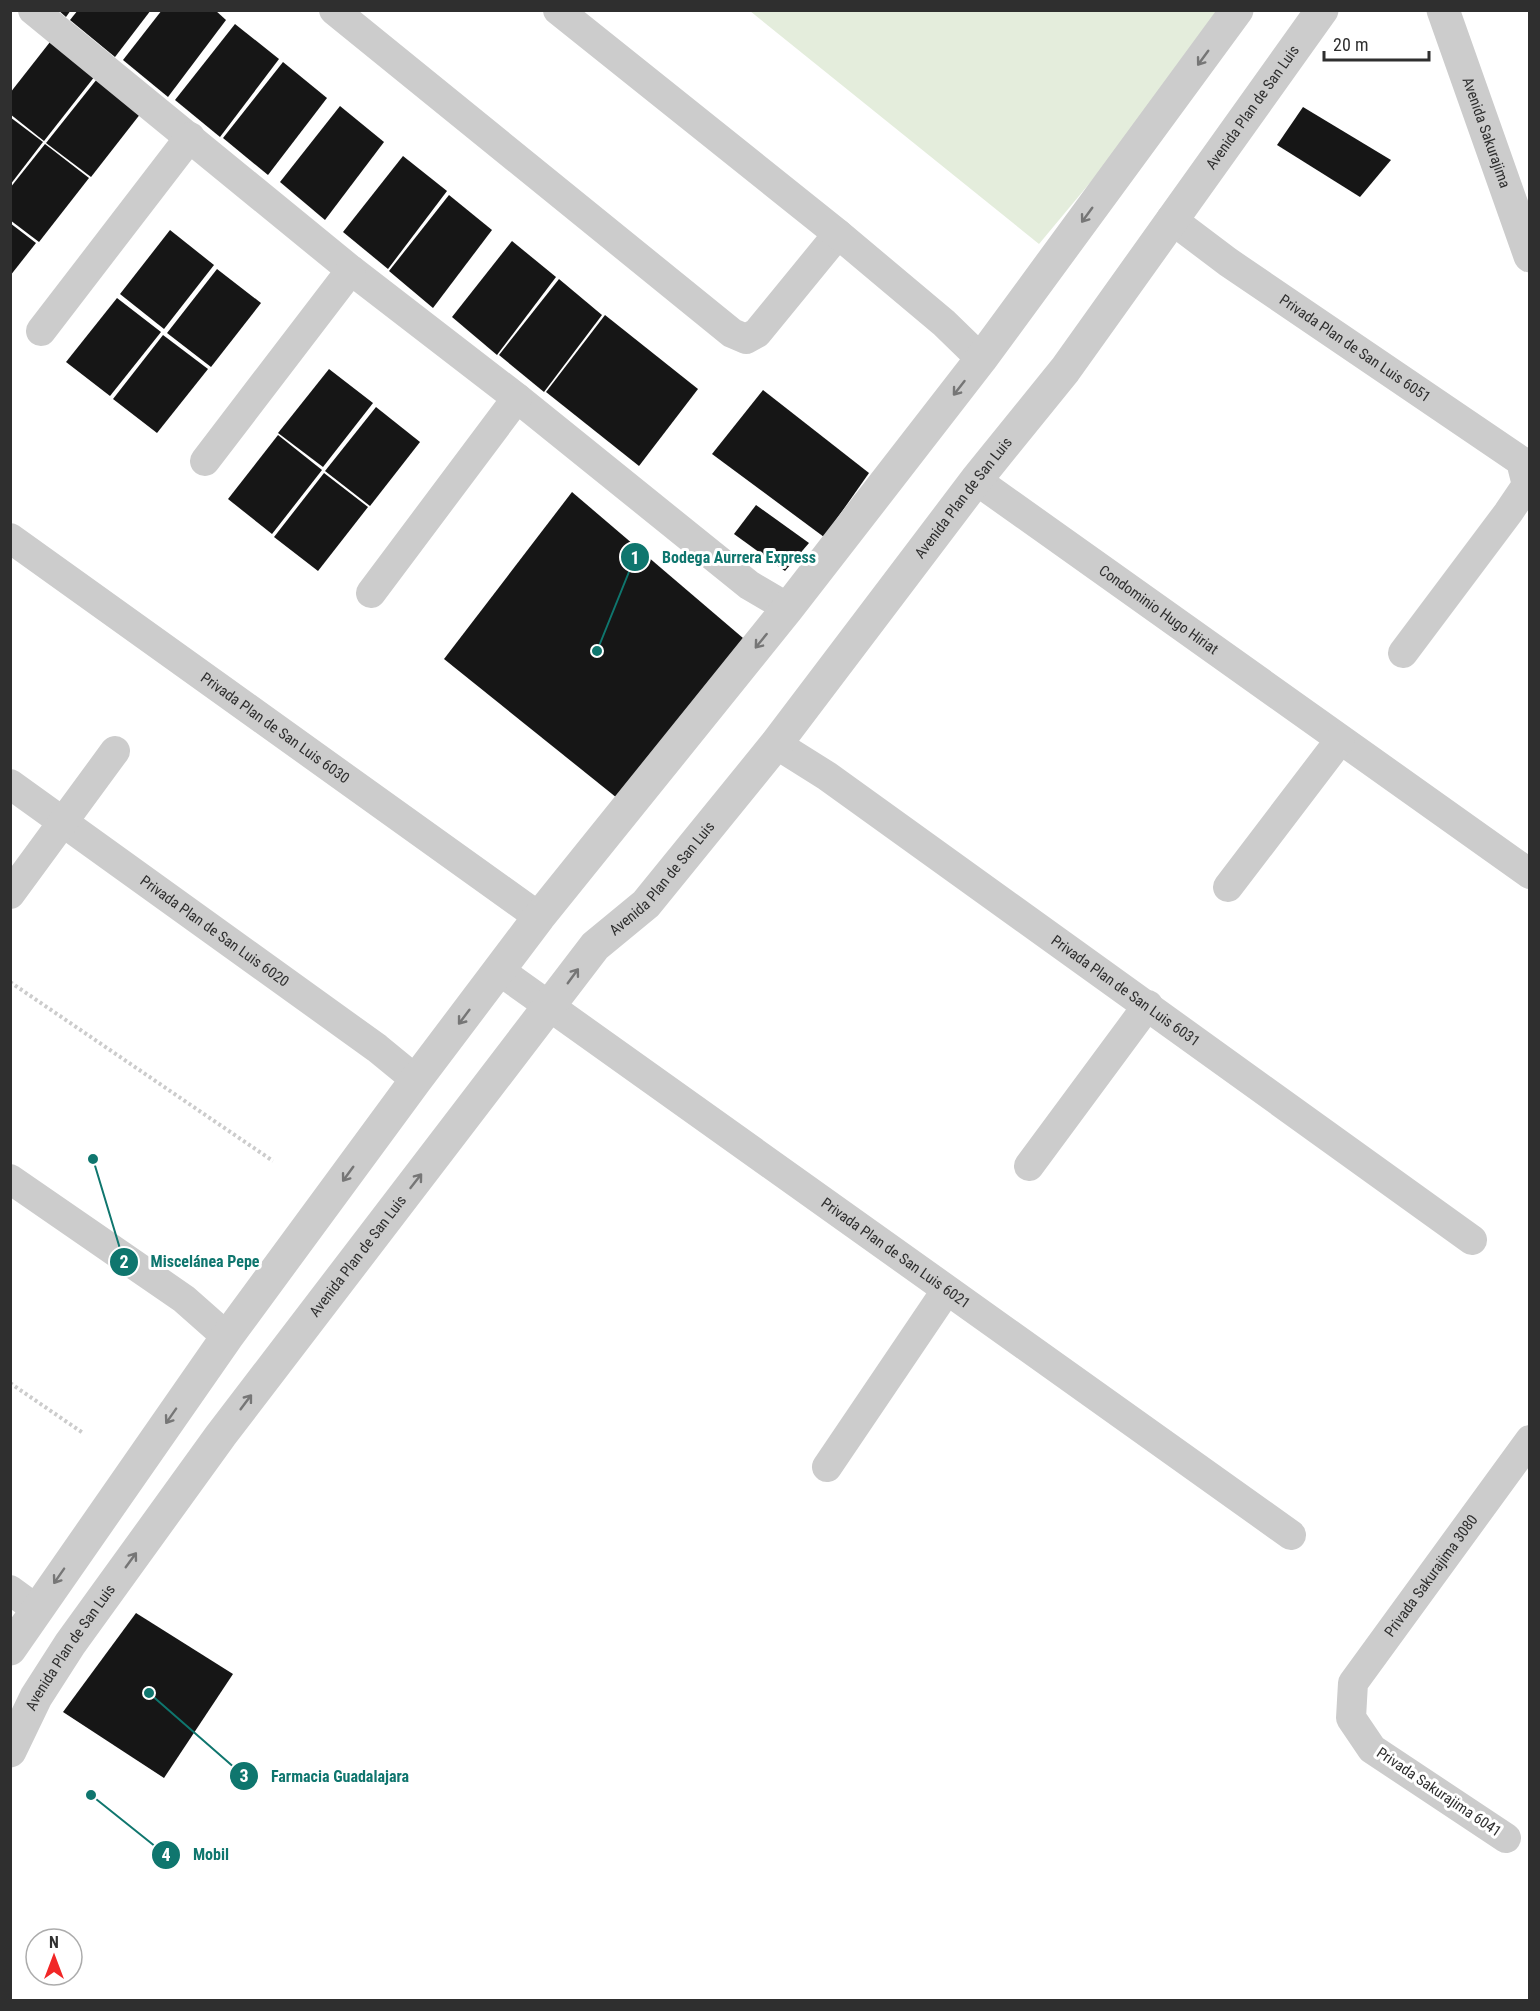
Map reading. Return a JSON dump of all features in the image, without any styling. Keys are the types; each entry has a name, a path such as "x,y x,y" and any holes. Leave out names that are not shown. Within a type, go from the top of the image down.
{"street":[{"path":"10,15 14,10"},
{"path":"33,10 351,270 517,398 749,585 788,608"},
{"path":"334,10 732,333 746,339 757,333 838,234"},
{"path":"558,10 838,234 944,323 981,359"},
{"path":"10,1649 227,1337 416,1080 539,917 788,608 981,359 1237,10"},
{"name":"Avenida Plan de San Luis","path":"10,1751 36,1697 70,1644 221,1435 595,946 646,904 776,744 976,480 1065,370 1322,10"},
{"name":"Avenida Sakurajima","path":"1443,10 1530,256"},
{"path":"41,331 190,137"},
{"name":"Privada Plan de San Luis 6051","path":"1171,219 1228,262 1509,450 1521,461 1527,485 1509,513 1403,652"},
{"path":"204,461 351,270"},
{"path":"371,593 517,398"},
{"name":"Condominio Hugo Hiriat","path":"976,480 1530,874"},
{"name":"Privada Plan de San Luis 6030","path":"10,538 539,917"},
{"path":"1228,887 1340,740"},
{"name":"Privada Plan de San Luis 6031","path":"776,744 827,776 1472,1240"},
{"path":"10,894 115,751"},
{"name":"Privada Plan de San Luis 6020","path":"10,784 377,1048 416,1080"},
{"name":"Privada Plan de San Luis 6021","path":"500,971 1291,1535"},
{"path":"1029,1166 1148,1005"},
{"path":"10,1179 184,1299 227,1337"},
{"path":"827,1467 946,1291"},
{"name":"Privada Sakurajima 3080","path":"1351,1718 1353,1683 1530,1440"},
{"path":"10,1590 36,1609"},
{"name":"Privada Sakurajima 6041","path":"1351,1718 1372,1749 1506,1838"}],"path":[{"path":"10,982 273,1161"},
{"path":"10,1383 83,1433"}],"green space":[{"path":"750,11 1233,11 1039,244"}],"building":[{"path":"58,10 71,10 66,17"},
{"path":"78,10 151,10 115,57 70,20"},
{"path":"162,10 215,10 226,20 168,97 123,60"},
{"path":"235,24 279,59 220,137 175,100"},
{"path":"50,42 95,76 44,141 10,114 10,93"},
{"path":"283,62 327,98 268,175 223,138"},
{"path":"97,79 141,113 91,177 46,143"},
{"path":"340,106 384,142 325,220 280,182"},
{"path":"1303,107 1391,160 1360,197 1277,145"},
{"path":"10,117 43,142 10,185"},
{"path":"45,144 89,178 39,242 10,220 10,188"},
{"path":"403,156 447,191 388,269 343,232"},
{"path":"449,195 492,230 433,308 389,271"},
{"path":"10,223 36,243 10,276"},
{"path":"170,230 214,265 164,329 120,294"},
{"path":"512,241 556,277 497,355 452,317"},
{"path":"217,269 261,303 211,367 167,333"},
{"path":"559,279 602,315 544,392 499,355"},
{"path":"117,298 161,332 110,396 66,362"},
{"path":"605,315 698,389 639,466 546,392"},
{"path":"163,335 208,369 157,433 113,399"},
{"path":"329,369 373,403 323,467 278,433"},
{"path":"763,390 869,473 824,537 712,454"},
{"path":"376,407 420,442 370,506 325,471"},
{"path":"278,435 322,470 272,534 228,499"},
{"path":"324,473 368,507 318,571 274,537"},
{"path":"572,492 750,644 622,802 444,659"},
{"path":"756,505 809,543 785,571 734,534"},
{"path":"136,1613 233,1674 164,1778 63,1712"}],"place":[{"name":"Bodega Aurrera Express","path":"597,651"},
{"name":"Miscelánea Pepe","path":"93,1159"},
{"name":"Farmacia Guadalajara","path":"149,1693"},
{"name":"Mobil","path":"91,1795"}]}
